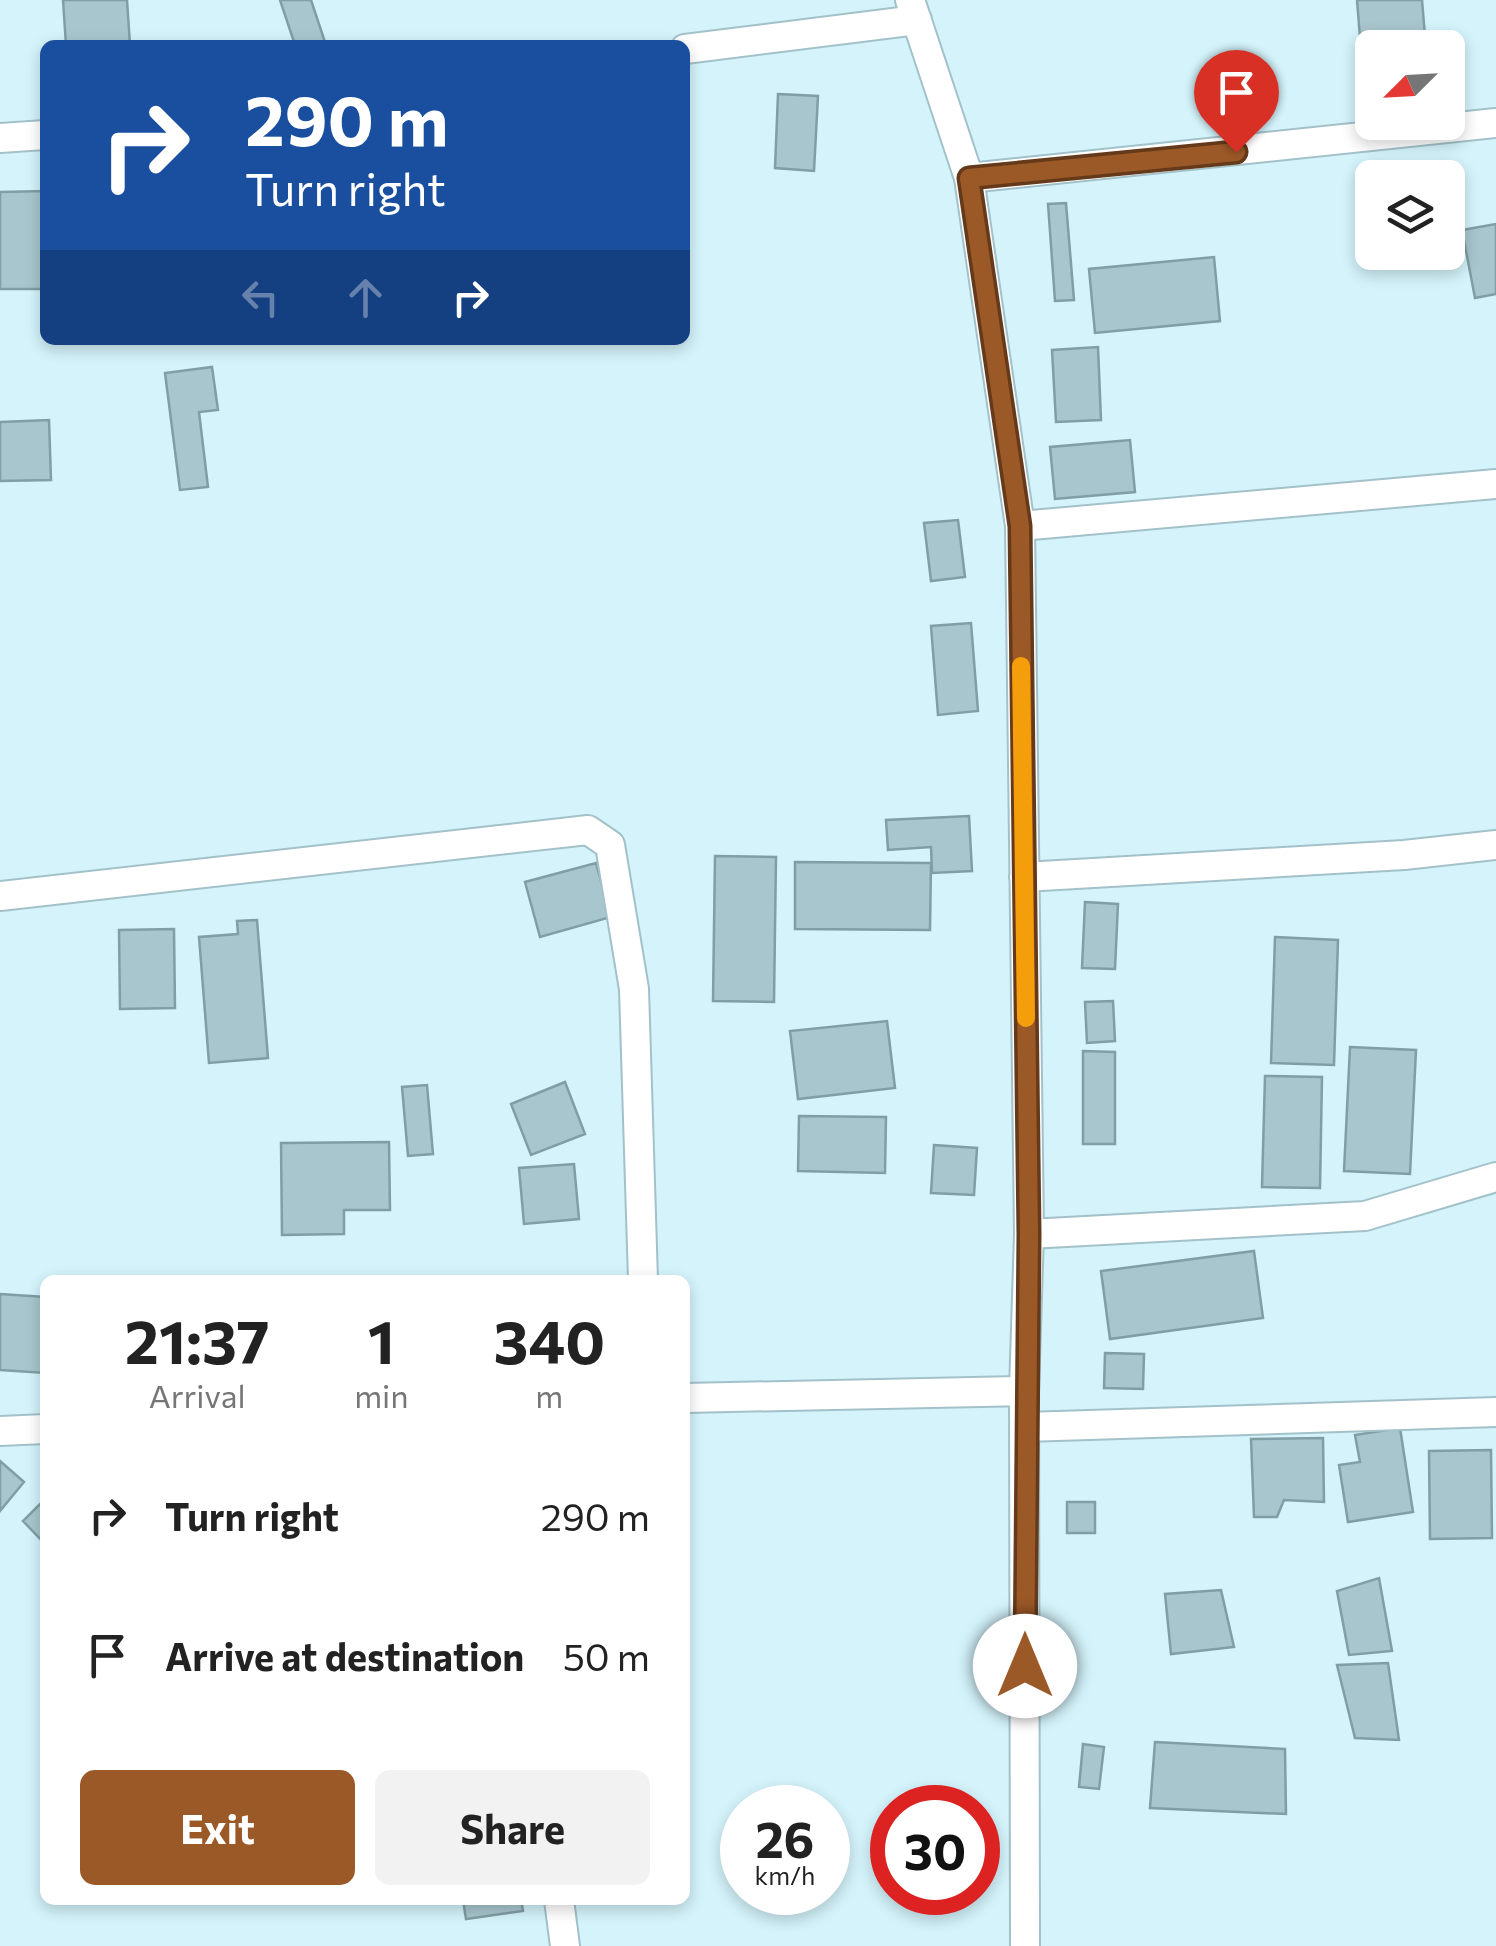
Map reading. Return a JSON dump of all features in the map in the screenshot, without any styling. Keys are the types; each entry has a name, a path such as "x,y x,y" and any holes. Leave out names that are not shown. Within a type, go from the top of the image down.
{"street":[{"path":"690,48 914,10 969,178 1020,526 1029,1234 1024,1391 1024,1946"},
{"path":"969,178 1496,123"},
{"path":"0,138 40,135"},
{"path":"1020,526 1496,484"},
{"path":"0,896 588,830 602,837 610,845 634,989 643,1275"},
{"path":"1024,877 1404,855 1496,844"},
{"path":"1029,1234 1365,1216 1496,1177"},
{"path":"690,1398 1024,1391"},
{"path":"1025,1427 1496,1412"},
{"path":"0,1432 40,1429"},
{"path":"560,1905 565,1946"}],"building":[{"path":"63,0 127,0 130,40 66,40"},
{"path":"280,0 311,0 324,40 293,40"},
{"path":"1357,0 1422,0 1424,30 1359,30"},
{"path":"778,94 818,96 814,171 775,168"},
{"path":"40,191 40,289 0,289 0,192"},
{"path":"1066,203 1074,300 1055,301 1048,204"},
{"path":"1496,224 1496,294 1475,298 1465,229"},
{"path":"1214,257 1220,321 1095,333 1089,269"},
{"path":"1098,347 1101,420 1056,422 1052,350"},
{"path":"212,367 218,410 199,412 208,487 180,490 165,373"},
{"path":"49,420 51,480 0,481 0,422"},
{"path":"1130,440 1135,492 1055,499 1050,447"},
{"path":"958,520 965,577 931,581 924,523"},
{"path":"971,623 978,711 938,715 931,626"},
{"path":"969,816 972,871 932,873 931,847 888,850 886,820"},
{"path":"715,856 776,857 774,1002 713,1001"},
{"path":"795,862 931,863 930,930 795,929"},
{"path":"596,863 611,917 540,937 525,882"},
{"path":"1085,902 1118,904 1115,969 1082,968"},
{"path":"257,920 268,1058 209,1063 199,937 238,934 237,921"},
{"path":"174,929 175,1008 120,1009 119,930"},
{"path":"1275,937 1338,940 1334,1065 1271,1063"},
{"path":"1113,1001 1115,1041 1087,1043 1085,1002"},
{"path":"887,1021 895,1088 798,1099 790,1031"},
{"path":"1350,1047 1416,1050 1410,1174 1344,1171"},
{"path":"1083,1051 1115,1052 1115,1144 1083,1144"},
{"path":"1265,1076 1322,1077 1320,1188 1262,1187"},
{"path":"565,1082 585,1134 531,1155 511,1104"},
{"path":"427,1085 433,1154 408,1156 402,1087"},
{"path":"799,1116 886,1117 885,1173 798,1171"},
{"path":"389,1142 390,1210 344,1210 344,1234 282,1235 281,1143"},
{"path":"934,1145 977,1148 974,1195 931,1193"},
{"path":"574,1164 579,1219 524,1224 519,1168"},
{"path":"1254,1251 1263,1318 1110,1339 1101,1271"},
{"path":"0,1294 40,1297 40,1373 0,1370"},
{"path":"1105,1353 1144,1354 1143,1389 1104,1388"},
{"path":"1400,1428 1413,1512 1348,1522 1339,1465 1360,1462 1355,1435"},
{"path":"1323,1438 1324,1502 1284,1500 1277,1517 1254,1517 1251,1439"},
{"path":"1491,1450 1492,1538 1430,1539 1429,1451"},
{"path":"0,1461 24,1482 0,1511"},
{"path":"1067,1502 1095,1502 1095,1533 1067,1533"},
{"path":"40,1504 40,1539 23,1521"},
{"path":"1379,1578 1392,1651 1349,1655 1337,1591"},
{"path":"1221,1590 1234,1647 1171,1654 1165,1594"},
{"path":"1388,1663 1399,1740 1355,1738 1337,1665"},
{"path":"1155,1742 1285,1749 1286,1814 1150,1808"},
{"path":"1083,1744 1104,1747 1099,1789 1079,1787"},
{"path":"464,1905 522,1905 523,1911 466,1919"}],"slow traffic":[{"path":"1021,666 1026,1018"}],"route":[{"path":"1025,1666 1024,1391 1029,1234 1020,526 969,178 1236,152"}]}
